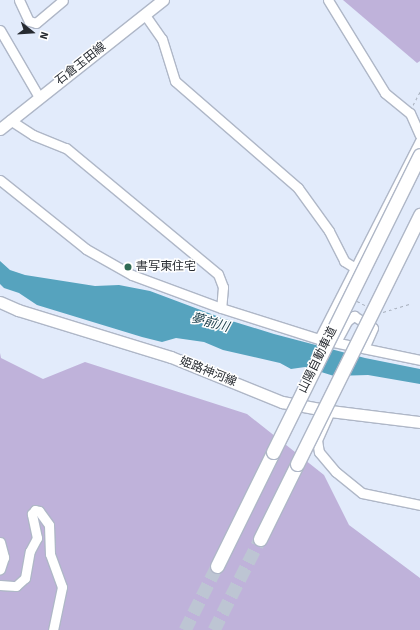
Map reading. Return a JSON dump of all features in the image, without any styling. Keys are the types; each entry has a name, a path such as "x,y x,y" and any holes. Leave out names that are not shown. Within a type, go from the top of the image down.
{"highway":[{"name":"山陽自動車道","path":"217,566 420,155"},
{"path":"260,539 420,215"}],"main road":[{"name":"石倉玉田線","path":"0,129 163,0"},
{"name":"姫路神河線","path":"0,302 18,310 171,357 282,402 330,411 420,422"}],"street":[{"path":"19,0 29,21 36,23 63,0"},
{"path":"328,0 385,93 410,113 420,135"},
{"path":"145,15 162,40 175,81 298,188 329,231 344,261 355,268"},
{"path":"0,30 39,97"},
{"path":"10,120 33,135 66,148 218,274 222,287 221,308"},
{"path":"319,339 420,141"},
{"path":"0,180 99,258 132,276 221,308 319,339 420,360"},
{"path":"336,342 347,320 354,316 373,328 364,348"},
{"path":"330,411 317,440 319,452 336,472 362,493 420,505"},
{"path":"0,586 16,586 22,583 30,551 37,538 32,514 34,510 38,511 49,525 50,554 62,587 53,630"},
{"path":"0,542 4,557 0,569"}],"shaded area":[{"path":"343,0 420,0 420,61 417,63"},
{"path":"0,353 1,358 43,379 85,362 247,414 324,475 349,525 420,578 420,630 0,630"}],"water":[{"name":"夢前川","path":"0,261 10,270 25,275 95,286 119,285 150,291 222,318 274,334 365,358 420,369 420,384 368,375 334,376 305,367 291,369 280,363 223,350 204,342 176,338 162,342 142,337 37,305 19,293 4,288 0,284"}],"tunnel":[{"path":"214,630 260,539"},
{"path":"185,630 217,566"}],"place":[{"name":"書写東住宅","path":"128,267"}]}
